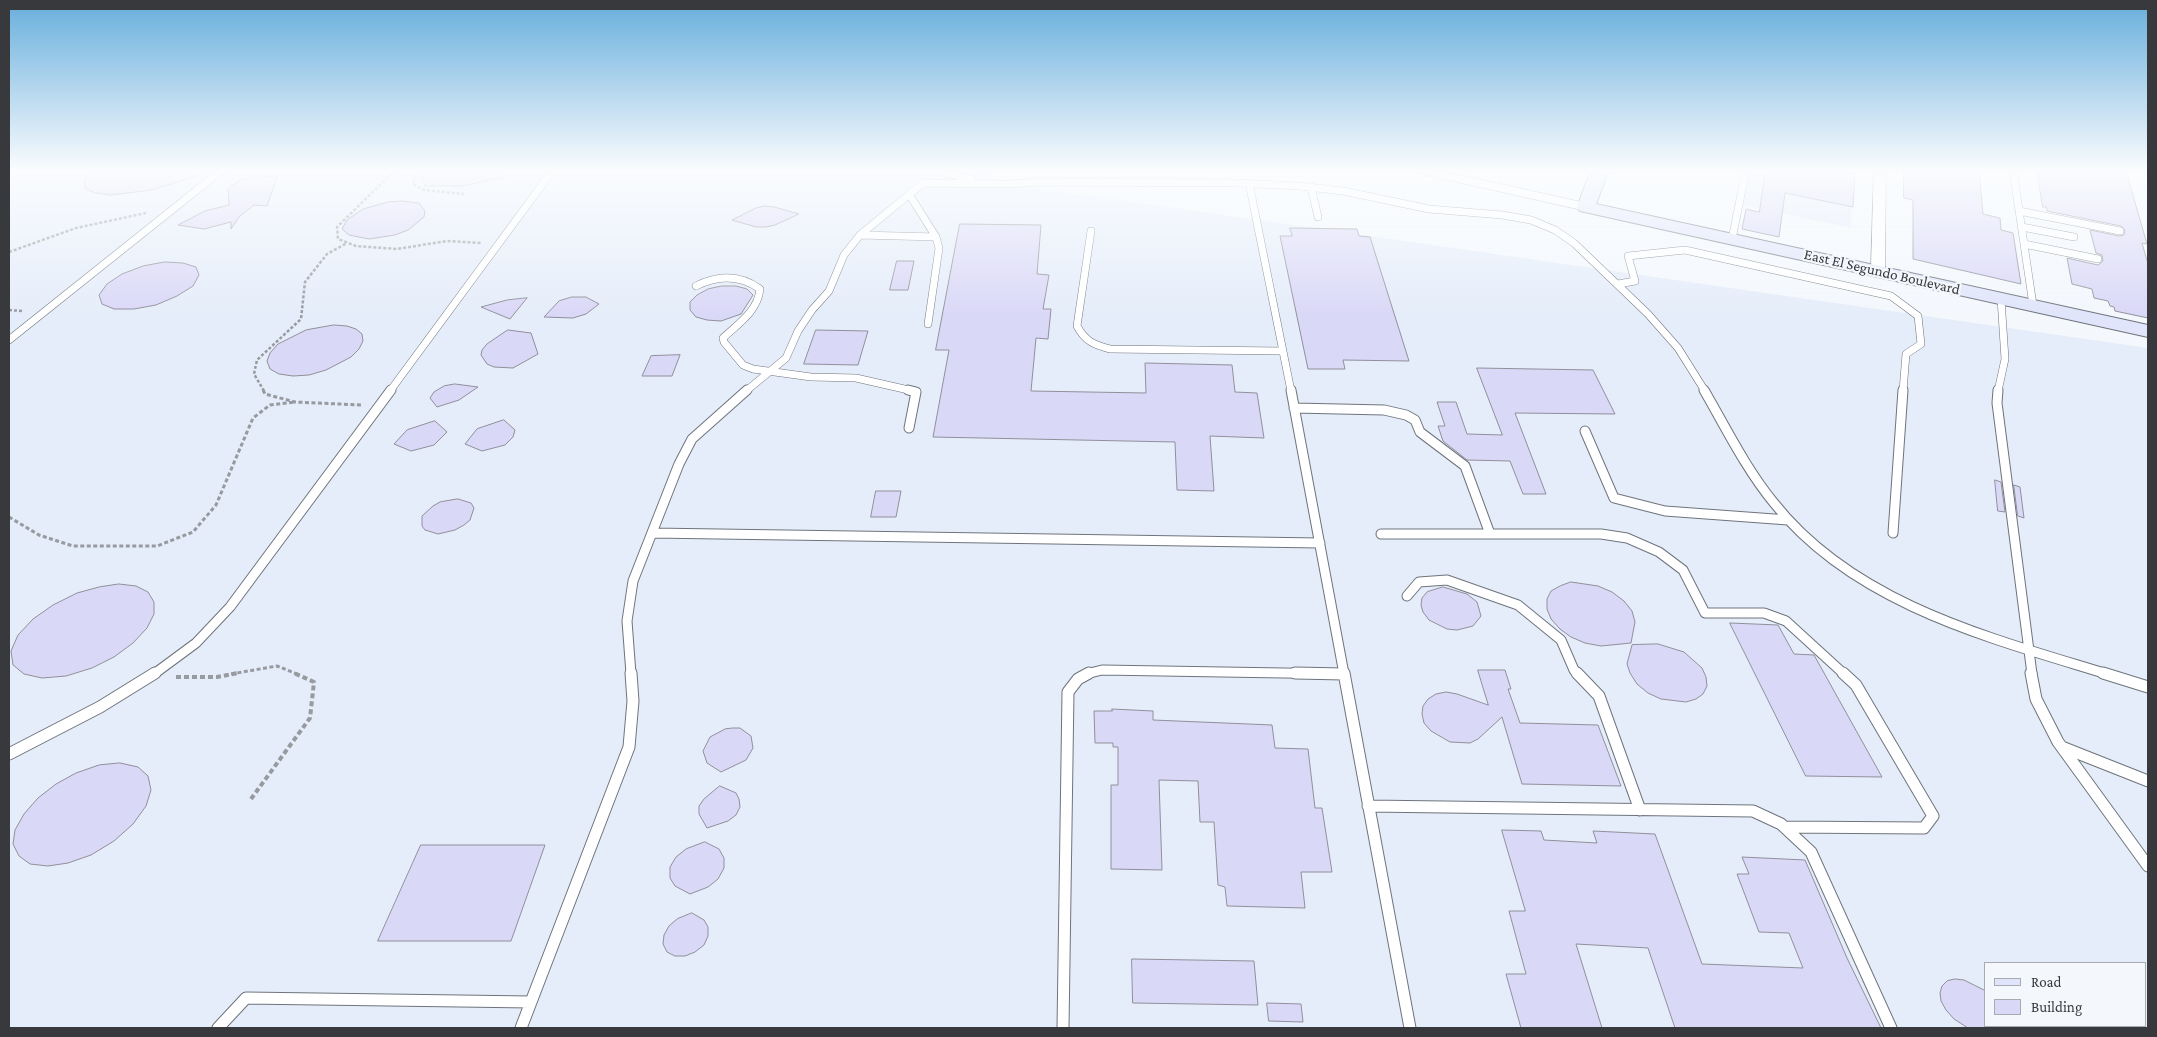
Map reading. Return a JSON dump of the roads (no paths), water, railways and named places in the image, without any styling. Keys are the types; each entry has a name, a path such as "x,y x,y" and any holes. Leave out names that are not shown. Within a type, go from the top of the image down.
{"main road":[{"name":"East El Segundo Boulevard","path":"1638,218 2148,331"}],"street":[{"path":"1878,271 1879,218"}],"lane":[{"path":"9,340 161,218"},
{"path":"9,754 74,722 148,677 187,651 220,620 518,218"},
{"path":"521,1028 629,747 633,701 627,621 633,581 679,464 692,439 767,372 786,358 798,331 812,310 829,291 844,255 860,235 880,218"},
{"path":"924,218 936,238 939,248 928,324"},
{"path":"1255,218 1261,233 1274,299 1282,351 1320,542 1410,1028"},
{"path":"1518,218 1544,225 1584,249 1665,329 1764,492 1788,520 1832,558 1875,587 1954,625 2148,687"},
{"path":"1732,239 1736,218"},
{"path":"2020,218 2033,305"},
{"path":"2058,218 2120,230"},
{"path":"2022,227 2074,237"},
{"path":"1090,231 1077,326 1082,337 1090,344 1110,349 1282,351"},
{"path":"860,235 936,238"},
{"path":"2024,244 2098,259"},
{"path":"1618,284 1635,282 1628,256 1685,250 1892,296 1918,316 1921,344 1906,354 1893,533"},
{"path":"696,286 707,279 720,276 734,277 754,284 760,289 761,297 755,307 723,338 724,342 744,365 767,372 811,377 856,378 916,392 909,428"},
{"path":"2000,299 2005,359 1997,402 2027,649 2036,699 2062,747 2148,866"},
{"path":"1294,408 1384,410 1406,415 1416,420 1420,432 1465,466 1490,534"},
{"path":"1585,431 1614,498 1665,511 1788,520"},
{"path":"652,533 1320,542"},
{"path":"1381,534 1601,534 1627,538 1659,552 1683,570 1705,613 1764,613 1786,621 1856,685 1933,816 1924,828 1785,827"},
{"path":"1406,596 1419,582 1447,580 1518,605 1561,640 1574,670 1599,696 1640,810"},
{"path":"1064,1028 1062,1005 1068,692 1073,683 1090,672 1102,670 1344,674"},
{"path":"2062,747 2148,782"},
{"path":"1368,806 1753,811 1785,827 1811,852 1891,1028"},
{"path":"218,1028 246,998 531,1002"}]}
